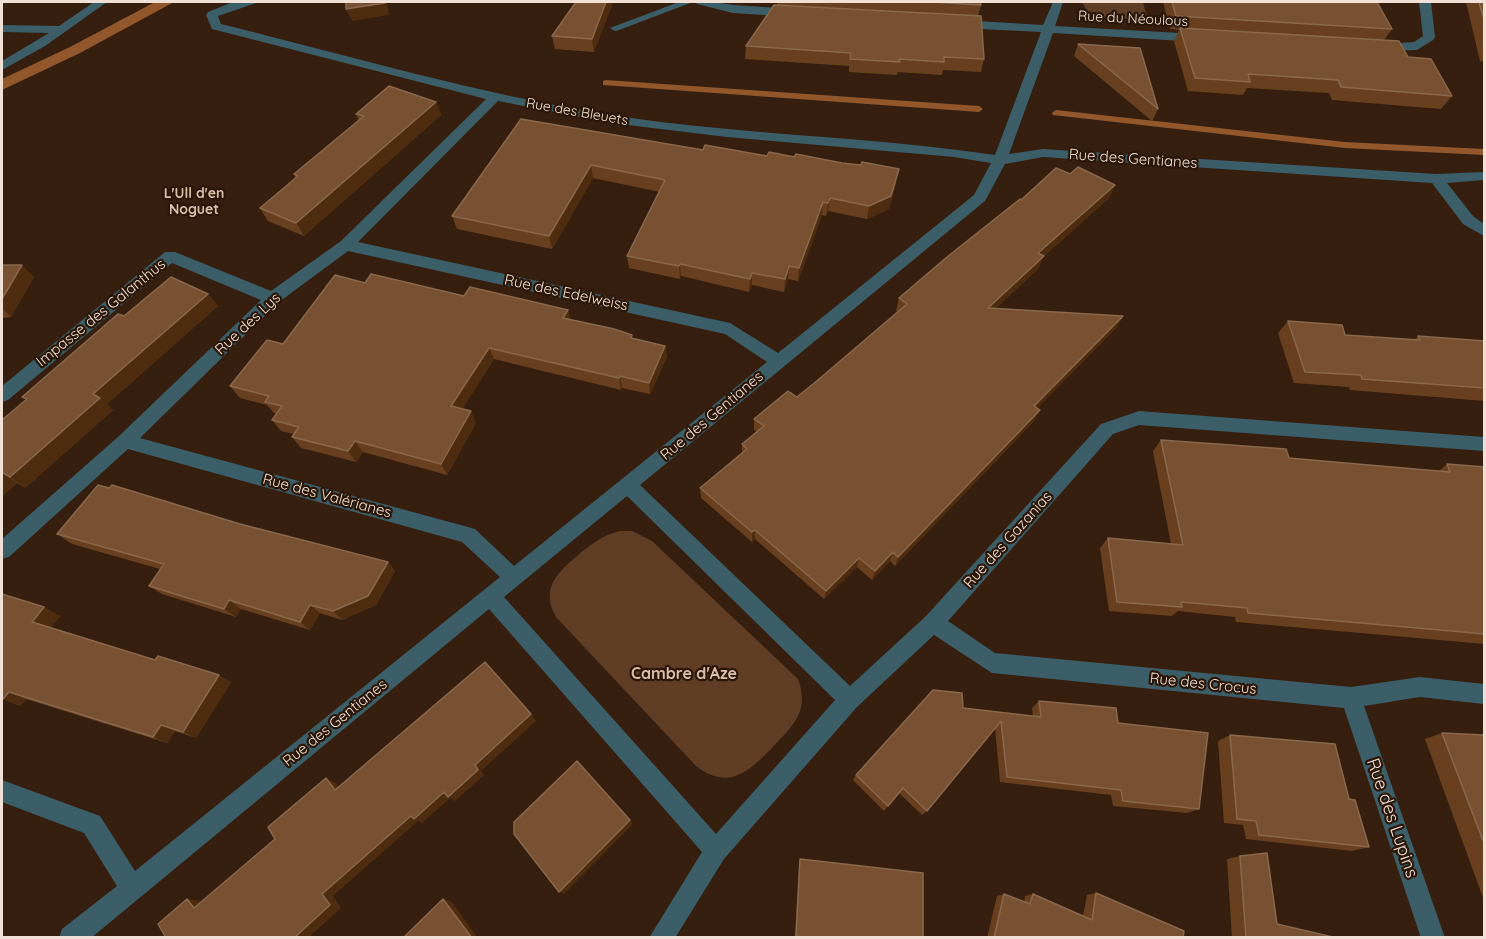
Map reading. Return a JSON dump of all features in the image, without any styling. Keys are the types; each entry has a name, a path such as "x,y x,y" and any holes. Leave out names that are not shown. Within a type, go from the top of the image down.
{"street":[{"path":"2,66 22,56 101,2"},
{"name":"Rue des Bleuets","path":"254,2 237,4 212,15 216,26 495,98 611,119 727,133 954,153 1000,160"},
{"path":"701,2 733,9 802,13"},
{"path":"1000,160 1058,2"},
{"path":"1368,47 1417,46 1430,37 1425,2"},
{"name":"Rue du Néoulous","path":"952,23 1212,38"},
{"path":"2,28 62,30"},
{"name":"Rue des Lys","path":"2,551 125,441 273,298 346,245 495,98"},
{"name":"Rue des Gentianes","path":"71,938 980,198 1000,160 1042,153 1436,179 1485,176"},
{"path":"1436,179 1468,220 1485,231"},
{"name":"Rue des Edelweiss","path":"346,245 730,328 777,362"},
{"name":"Impasse des Galanthus","path":"2,395 170,256 273,298"},
{"name":"Rue des Gazanias","path":"661,938 716,851 850,700 933,622 1107,429 1139,418 1485,444"},
{"name":"Rue des Valérianes","path":"125,441 468,535 513,578"},
{"path":"628,485 850,700"},
{"path":"491,597 716,851"},
{"name":"Rue des Crocus","path":"933,622 992,663 1350,698 1420,687 1485,694"},
{"name":"Rue des Lupins","path":"1350,698 1433,938"},
{"path":"2,791 92,824 132,889"}],"lane":[{"path":"615,28 688,2"}],"shaded area":[{"path":"155,2 174,2 80,53 2,90 2,79 70,47"},
{"path":"1082,2 1143,2 1148,21 1102,17 1087,11"},
{"path":"620,531 632,531 652,541 798,679 802,700 801,709 793,725 763,757 746,771 728,778 718,777 696,766 556,617 551,607 550,589 558,575 571,561 594,543"}],"building":[{"path":"346,2 384,2 385,3 346,9"},
{"path":"576,2 606,2 592,39 552,36"},
{"path":"931,2 980,2 981,5"},
{"path":"1172,2 1377,2 1392,29 1176,16"},
{"path":"1479,2 1485,2 1485,23"},
{"path":"774,5 981,16 984,59 944,57 944,62 899,59 900,62 850,59 851,53 746,46"},
{"path":"1180,28 1399,41 1408,57 1431,59 1452,96 1341,87 1338,80 1248,74 1250,82 1195,78"},
{"path":"1078,44 1140,48 1158,109"},
{"path":"389,86 436,102 296,223 260,208 298,176 294,174 364,116 356,114"},
{"path":"521,119 703,150 705,145 767,156 769,152 794,157 796,154 842,163 861,165 862,162 899,169 891,196 869,206 830,198 828,203 823,202 799,268 789,266 785,279 752,273 750,279 680,264 679,266 627,256 665,180 591,165 549,236 452,216"},
{"path":"1078,167 1115,185 1038,253 1044,256 988,308 1123,316 1034,406 1040,410 898,557 893,552 875,571 859,558 826,591 755,530 752,532 700,488 747,449 742,444 764,426 754,419 788,391 797,397 818,380 907,304 899,298 947,257 1021,200 1056,168 1070,174"},
{"path":"2,265 22,265 2,299"},
{"path":"371,274 464,296 470,287 568,310 563,318 614,329 632,335 631,338 665,346 649,383 489,348 451,406 471,411 441,464 355,441 348,451 292,437 299,427 272,420 282,406 265,402 269,396 230,386 267,340 283,344 335,275 365,283"},
{"path":"171,277 208,294 93,394 100,398 10,477 2,472 2,420 27,399 22,397 118,314 124,316"},
{"path":"1288,321 1342,325 1345,335 1420,340 1418,336 1485,341 1485,388 1362,379 1361,375 1305,372"},
{"path":"1161,440 1286,449 1289,458 1450,472 1447,464 1485,467 1485,634 1248,613 1247,608 1181,602 1182,607 1117,602 1108,538 1183,545"},
{"path":"98,485 109,488 112,485 240,524 388,562 368,596 333,611 310,605 300,622 229,600 224,609 149,586 164,564 57,534"},
{"path":"2,594 44,607 32,622 155,660 158,656 219,675 183,732 161,725 153,737 9,692 3,699"},
{"path":"485,662 531,714 475,765 478,770 448,797 444,792 414,819 411,816 322,894 330,905 294,938 166,938 158,924 187,899 194,908 275,839 268,827 326,778 335,790"},
{"path":"933,690 962,693 963,708 1041,717 1039,701 1116,708 1118,723 1208,733 1199,809 1123,801 1121,790 1007,777 1001,721 927,811 903,788 888,806 856,775"},
{"path":"1442,733 1485,735 1485,846"},
{"path":"1230,735 1335,744 1349,799 1355,800 1369,847 1259,835 1256,821 1237,819"},
{"path":"577,761 630,820 559,892 514,834 514,822"},
{"path":"1267,853 1277,924 1337,938 1246,938 1240,856"},
{"path":"800,859 923,873 923,938 796,936"},
{"path":"1096,893 1184,931 1183,938 994,938 1004,894 1030,904 1033,894 1092,920"},
{"path":"443,899 472,938 403,938"}],"waterway":[{"path":"606,83 979,109"},
{"path":"1056,113 1345,145 1484,152"}],"district":[{"name":"L'Ull d'en Noguet","path":"194,202"},
{"name":"Cambre d'Aze","path":"684,674"}]}
